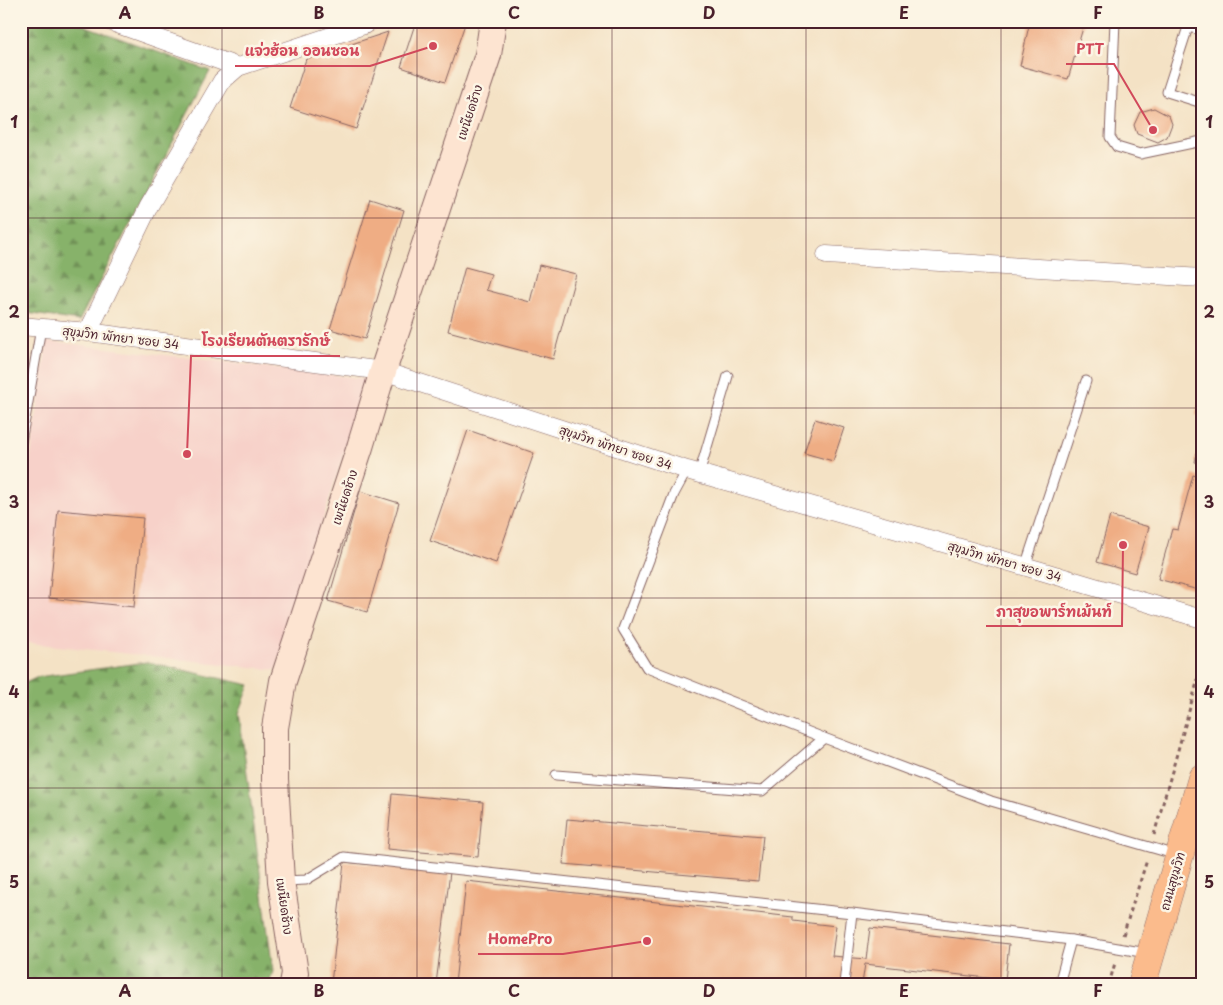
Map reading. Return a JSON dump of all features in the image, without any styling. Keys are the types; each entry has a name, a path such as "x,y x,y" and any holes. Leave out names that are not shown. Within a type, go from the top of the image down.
{"highway":[{"name":"ถนนสุขุมวิท","path":"1142,984 1162,915 1192,857 1191,849 1202,778"}],"street":[{"path":"109,21 238,67"},
{"path":"88,332 149,206 222,80 238,67 364,25 370,21"},
{"name":"เพนียดช้าง","path":"293,984 295,973 281,881 275,780 275,728 283,681 383,371 488,56 493,21"},
{"path":"826,255 1202,278"},
{"name":"สุขุมวิท พัทยา ซอย 34","path":"21,326 88,332 383,371 693,472 1202,620"}],"lane":[{"path":"1115,21 1110,137 1117,147 1140,154 1202,141"},
{"path":"1202,30 1188,26 1167,92 1202,103"},
{"path":"21,442 41,328"},
{"path":"728,376 693,472 674,494 623,630 647,668 991,801 1150,848 1191,849"},
{"path":"1025,567 1086,381"},
{"path":"556,775 762,791 824,738"},
{"path":"281,881 306,880 344,858 852,913 1071,940 1151,954"},
{"path":"844,984 852,913"},
{"path":"1059,984 1071,940"}],"path":[{"path":"1109,984 1202,665"}],"shaded area":[{"path":"47,341 367,379 276,670 21,642 21,528"}],"green space":[{"path":"21,21 72,21 210,71 79,321 21,312"},
{"path":"147,662 250,685 239,713 273,971 269,984 21,984 21,685 38,677"}],"building":[{"path":"416,21 455,21 465,24 445,82 401,67"},
{"path":"1030,21 1085,21 1068,79 1020,66"},
{"path":"388,32 356,129 290,108 306,59"},
{"path":"1154,108 1169,116 1172,124 1167,137 1158,142 1137,134 1134,125 1140,112"},
{"path":"370,199 404,210 365,339 330,329"},
{"path":"539,265 576,274 553,359 448,331 465,267 491,274 486,290 530,302"},
{"path":"1202,389 1202,416 1196,415"},
{"path":"815,419 844,428 833,461 804,453"},
{"path":"468,430 534,453 496,563 430,541"},
{"path":"1202,435 1202,464 1195,462"},
{"path":"1193,475 1202,478 1202,591 1158,579 1172,529 1178,530"},
{"path":"360,491 399,503 367,612 328,601"},
{"path":"58,510 143,518 134,607 49,598"},
{"path":"1110,516 1149,527 1135,573 1097,562"},
{"path":"392,794 483,802 478,857 387,849"},
{"path":"567,819 763,836 758,881 563,864"},
{"path":"344,862 450,872 436,984 331,984"},
{"path":"466,881 793,917 793,921 836,926 832,956 866,959 870,928 1009,944 1005,980 865,964 862,984 455,984"}],"place":[{"name":"แจ่วฮ้อน ออนซอน","path":"433,46"},
{"name":"PTT","path":"1153,130"},
{"name":"โรงเรียนตันตรารักษ์","path":"187,454"},
{"name":"ภาสุขอพาร์ทเม้นท์","path":"1123,545"},
{"name":"HomePro","path":"647,941"}]}
